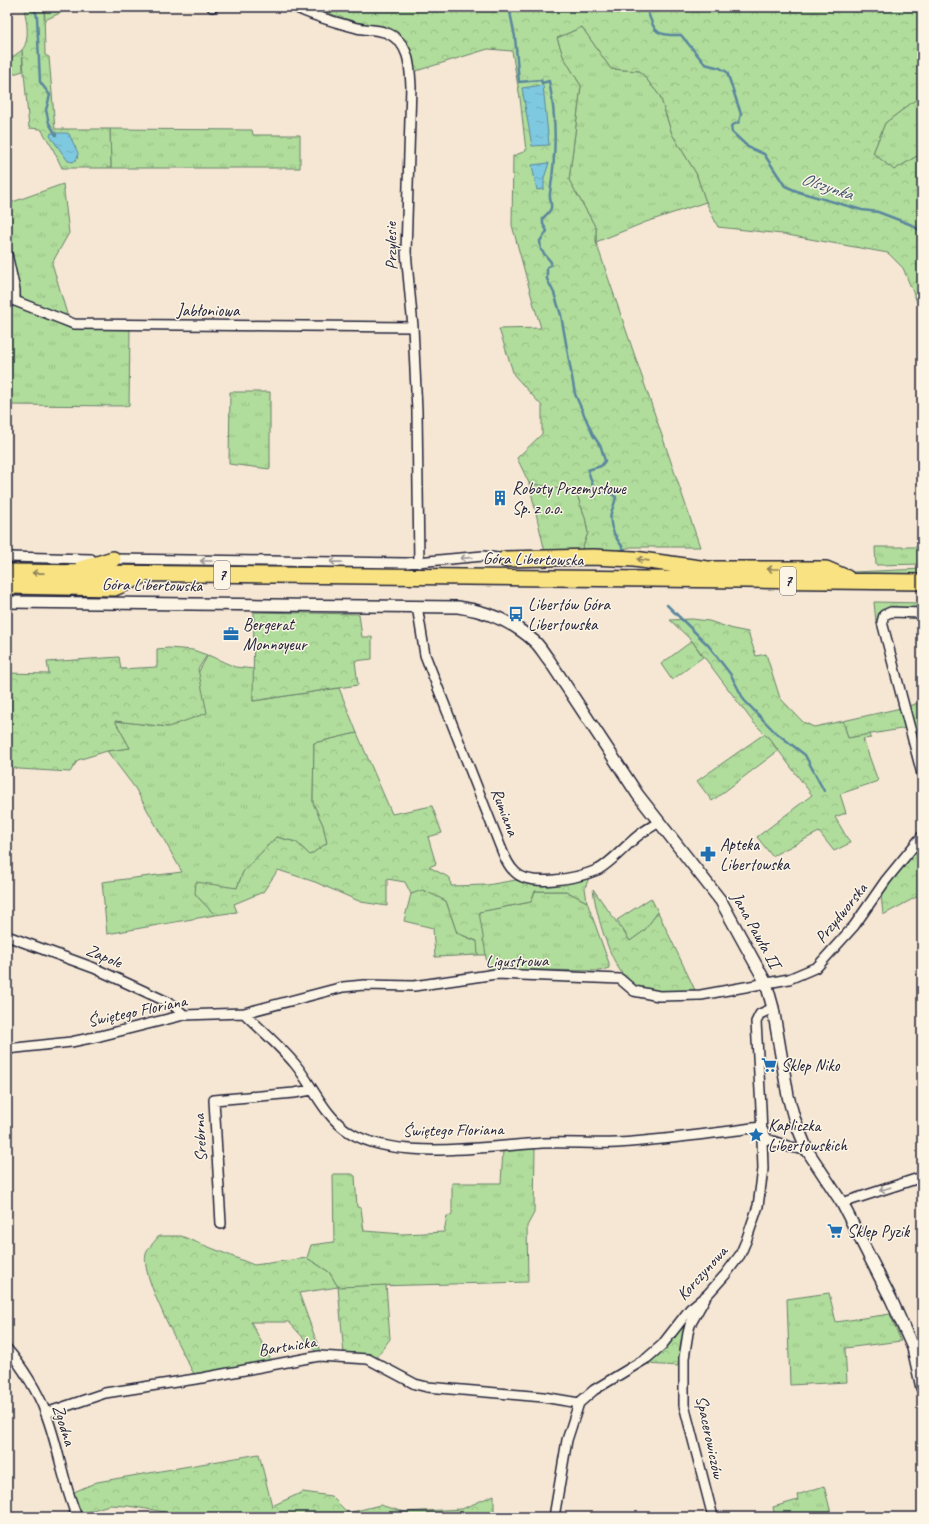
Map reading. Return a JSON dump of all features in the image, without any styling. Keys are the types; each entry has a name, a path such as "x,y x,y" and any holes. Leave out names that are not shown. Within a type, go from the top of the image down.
{"highway":[{"name":"7","path":"505,559 594,557 634,559 707,569 826,569 858,582"},
{"path":"66,573 113,559"},
{"name":"Góra Libertowska","path":"7,572 921,583"},
{"name":"Góra Libertowska","path":"7,586 114,588 147,574"}],"street":[{"name":"Przylesie","path":"295,7 356,28 386,33 396,38 402,45 409,59 411,86 406,252 413,327 418,416 419,563"},
{"path":"7,254 15,290 11,301"},
{"name":"Jabłoniowa","path":"11,301 74,324 413,327"},
{"name":"Góra Libertowska","path":"113,559 419,563 483,556 505,559"},
{"name":"Góra Libertowska","path":"7,557 91,559"},
{"name":"Góra Libertowska","path":"7,602 416,606"},
{"name":"Jana Pawła II","path":"416,606 458,608 480,611 505,621 534,640 549,660 616,764 721,901 766,983 773,1008 788,1096 794,1118 807,1150 842,1203 873,1262 908,1336 916,1361 922,1388"},
{"name":"Rumiana","path":"416,606 425,655 499,843 515,873 526,879 538,881 569,878 598,870 640,834 659,822"},
{"path":"922,613 891,612 884,616 882,622 922,774"},
{"name":"Przydworska","path":"766,983 790,979 817,967 854,926 886,880 922,836"},
{"name":"Zapole","path":"7,936 94,968 172,1004 184,1014"},
{"name":"Ligustrowa","path":"244,1013 343,987 364,985 414,986 496,974 620,979 634,991 659,996 701,995 766,983"},
{"name":"Korczynowa","path":"579,1403 594,1390 647,1358 662,1345 690,1309 707,1295 740,1255 758,1206 762,1169 756,1022 760,1014 773,1008"},
{"name":"Świętego Floriana","path":"7,1049 71,1042 114,1034 184,1014 244,1013 273,1039 296,1065 332,1117 356,1136 386,1146 417,1150 542,1143 616,1143 692,1137 761,1127"},
{"name":"Srebrna","path":"221,1224 214,1100 312,1090"},
{"path":"761,1127 767,1139 790,1147 807,1150"},
{"path":"842,1203 922,1177"},
{"name":"Spacerowiczów","path":"707,1295 690,1325 688,1333 684,1358 684,1405 713,1517"},
{"name":"Zgodna","path":"7,1349 19,1363 46,1413 64,1480 77,1517"},
{"name":"Bartnicka","path":"46,1413 105,1393 202,1378 319,1356 368,1359 415,1384 427,1387 543,1396 579,1403"},
{"path":"554,1517 567,1440 579,1403"}],"green space":[{"path":"24,7 44,7 45,55 49,57 55,129 110,129 111,168 62,168 41,129 29,128 22,50 25,46 27,35 27,23"},
{"path":"44,7 73,7 45,20"},
{"path":"312,7 922,7 922,95 885,123 873,153 894,170 922,153 922,314 903,268 888,253 782,234 718,227 706,202 696,173 672,134 660,96 640,71 611,69 582,27 557,38 563,56 581,86 569,180 596,228 596,242 700,547 631,547 605,554 580,555 588,533 585,517 576,492 529,483 517,458 542,434 542,406 514,375 499,329 541,328 512,225 513,156 526,151 520,98 512,51 488,49 416,71 406,43 399,35"},
{"path":"582,27 611,69 640,71 660,96 672,134 696,173 706,202 646,222 596,242 596,228 569,180 581,86 563,56 557,38"},
{"path":"22,50 23,71 7,76 7,61"},
{"path":"922,95 922,153 894,170 873,153 885,123"},
{"path":"110,129 252,130 253,135 300,135 300,168 111,168"},
{"path":"63,184 69,233 52,263 69,321 22,301 7,238 7,204"},
{"path":"7,305 24,308 71,329 130,329 129,406 7,405"},
{"path":"230,392 270,392 270,469 229,464"},
{"path":"529,483 576,492 585,517 588,533 580,555 545,552"},
{"path":"875,547 922,547 922,564 876,565"},
{"path":"922,569 922,575 812,574 812,571 853,572"},
{"path":"874,602 922,603 922,610 882,612 876,622"},
{"path":"254,612 359,614 362,637 372,637 372,659 355,661 358,685 253,701"},
{"path":"692,619 709,621 748,632 756,656 766,654 780,698 803,722 814,727 843,721 848,738 870,734 871,738 863,739 878,781 840,794 846,813 835,817 850,843 834,851 819,832 772,856 757,837 812,795 769,738 753,722 692,641 670,620"},
{"path":"692,641 703,657 672,680 661,664"},
{"path":"169,648 193,650 207,655 198,669 207,713 168,727 115,721 130,748 107,751 78,760 70,772 19,769 7,766 7,673 49,674 47,662 119,657 121,669 157,667 157,649"},
{"path":"208,655 235,667 254,669 253,701 339,688 357,733 314,743 313,803 323,825 327,843 310,855 296,842 276,837 243,872 237,888 195,894 215,915 107,934 102,882 182,872 135,788 107,751 130,748 115,721 168,727"},
{"path":"922,702 922,727 914,729 908,706"},
{"path":"901,708 907,728 848,738 843,721"},
{"path":"357,733 392,814 432,806 442,833 428,837 436,864 429,867 450,878 451,886 487,885 516,880 539,885 553,885 590,875 585,888 587,902 566,891 535,891 531,902 479,912 486,955 478,955 477,941 457,933 446,901 423,890 411,894 405,882 387,879 387,906 361,902 315,882 278,870 263,892 234,904 237,912 215,915 195,894 196,882 237,888 243,872 276,837 296,842 310,855 327,843 323,825 313,803 314,743"},
{"path":"764,734 769,738 778,751 712,801 697,781"},
{"path":"922,841 922,894 883,915 881,894"},
{"path":"423,889 446,901 457,933 478,942 478,955 435,957 433,928 404,921 411,894"},
{"path":"593,889 630,941 644,931 658,912 695,990 666,992 651,991 637,987 628,981 620,971 607,943"},
{"path":"535,891 566,891 587,902 609,963 609,968 599,971 488,969 478,912 531,902"},
{"path":"651,898 658,912 644,931 630,941 617,920"},
{"path":"535,1147 534,1213 527,1226 528,1282 338,1287 329,1272 307,1258 311,1245 334,1242 333,1174 352,1174 355,1176 357,1207 361,1208 364,1231 403,1234 444,1232 447,1216 452,1215 452,1183 501,1183 503,1150"},
{"path":"159,1236 181,1236 254,1265 307,1258 329,1272 338,1287 299,1293 321,1354 317,1353 289,1322 251,1322 272,1362 195,1376 173,1334 149,1279 146,1254"},
{"path":"386,1285 390,1339 375,1359 344,1355 338,1287"},
{"path":"829,1293 836,1322 890,1314 901,1341 845,1348 847,1382 790,1385 787,1299"},
{"path":"697,1305 681,1340 680,1366 645,1364"},
{"path":"259,1454 272,1506 303,1492 331,1496 348,1513 380,1505 404,1512 462,1509 494,1495 494,1517 167,1517 165,1512 128,1506 109,1505 80,1514 74,1492 97,1482"},
{"path":"824,1486 832,1517 775,1517 773,1507 798,1500 797,1495"}],"water":[{"path":"543,85 549,145 532,146 522,88"},
{"path":"51,133 69,134 78,153 77,159 73,162 68,161 50,136"},
{"path":"549,163 544,178 544,189 537,190 532,165"}],"waterway":[{"path":"34,7 37,17 40,82 50,95 46,110 49,123 56,135"},
{"name":"Olszynka","path":"452,7 456,11 468,7"},
{"path":"509,7 515,37 519,82 541,80 542,83 549,81 552,95 555,137 554,165 550,195 551,208 543,218 543,224 547,231 540,241 541,250 551,262 551,265 547,267 547,279 554,293 561,315 575,394 593,435 601,447 605,461 601,466 588,470 594,490 611,494 616,497 610,519 612,530 627,553"},
{"name":"Olszynka","path":"646,7 651,22 656,30 660,33 681,35 705,64 720,68 727,72 741,114 739,122 731,126 732,132 748,147 764,154 785,186 799,192 862,210 878,212 912,225 922,232"},
{"path":"667,605 708,645 731,675 744,700 774,731 805,755 824,791"}],"place":[{"name":"Roboty Przemysłowe Sp. z o.o.","path":"500,498"},
{"name":"Libertów Góra Libertowska","path":"516,614"},
{"name":"Bergerat Monnoyeur","path":"231,634"},
{"name":"Apteka Libertowska","path":"708,854"},
{"name":"Sklep Niko","path":"769,1065"},
{"name":"Kapliczka Libertowskich","path":"756,1135"},
{"name":"Sklep Pyzik","path":"835,1231"}]}
